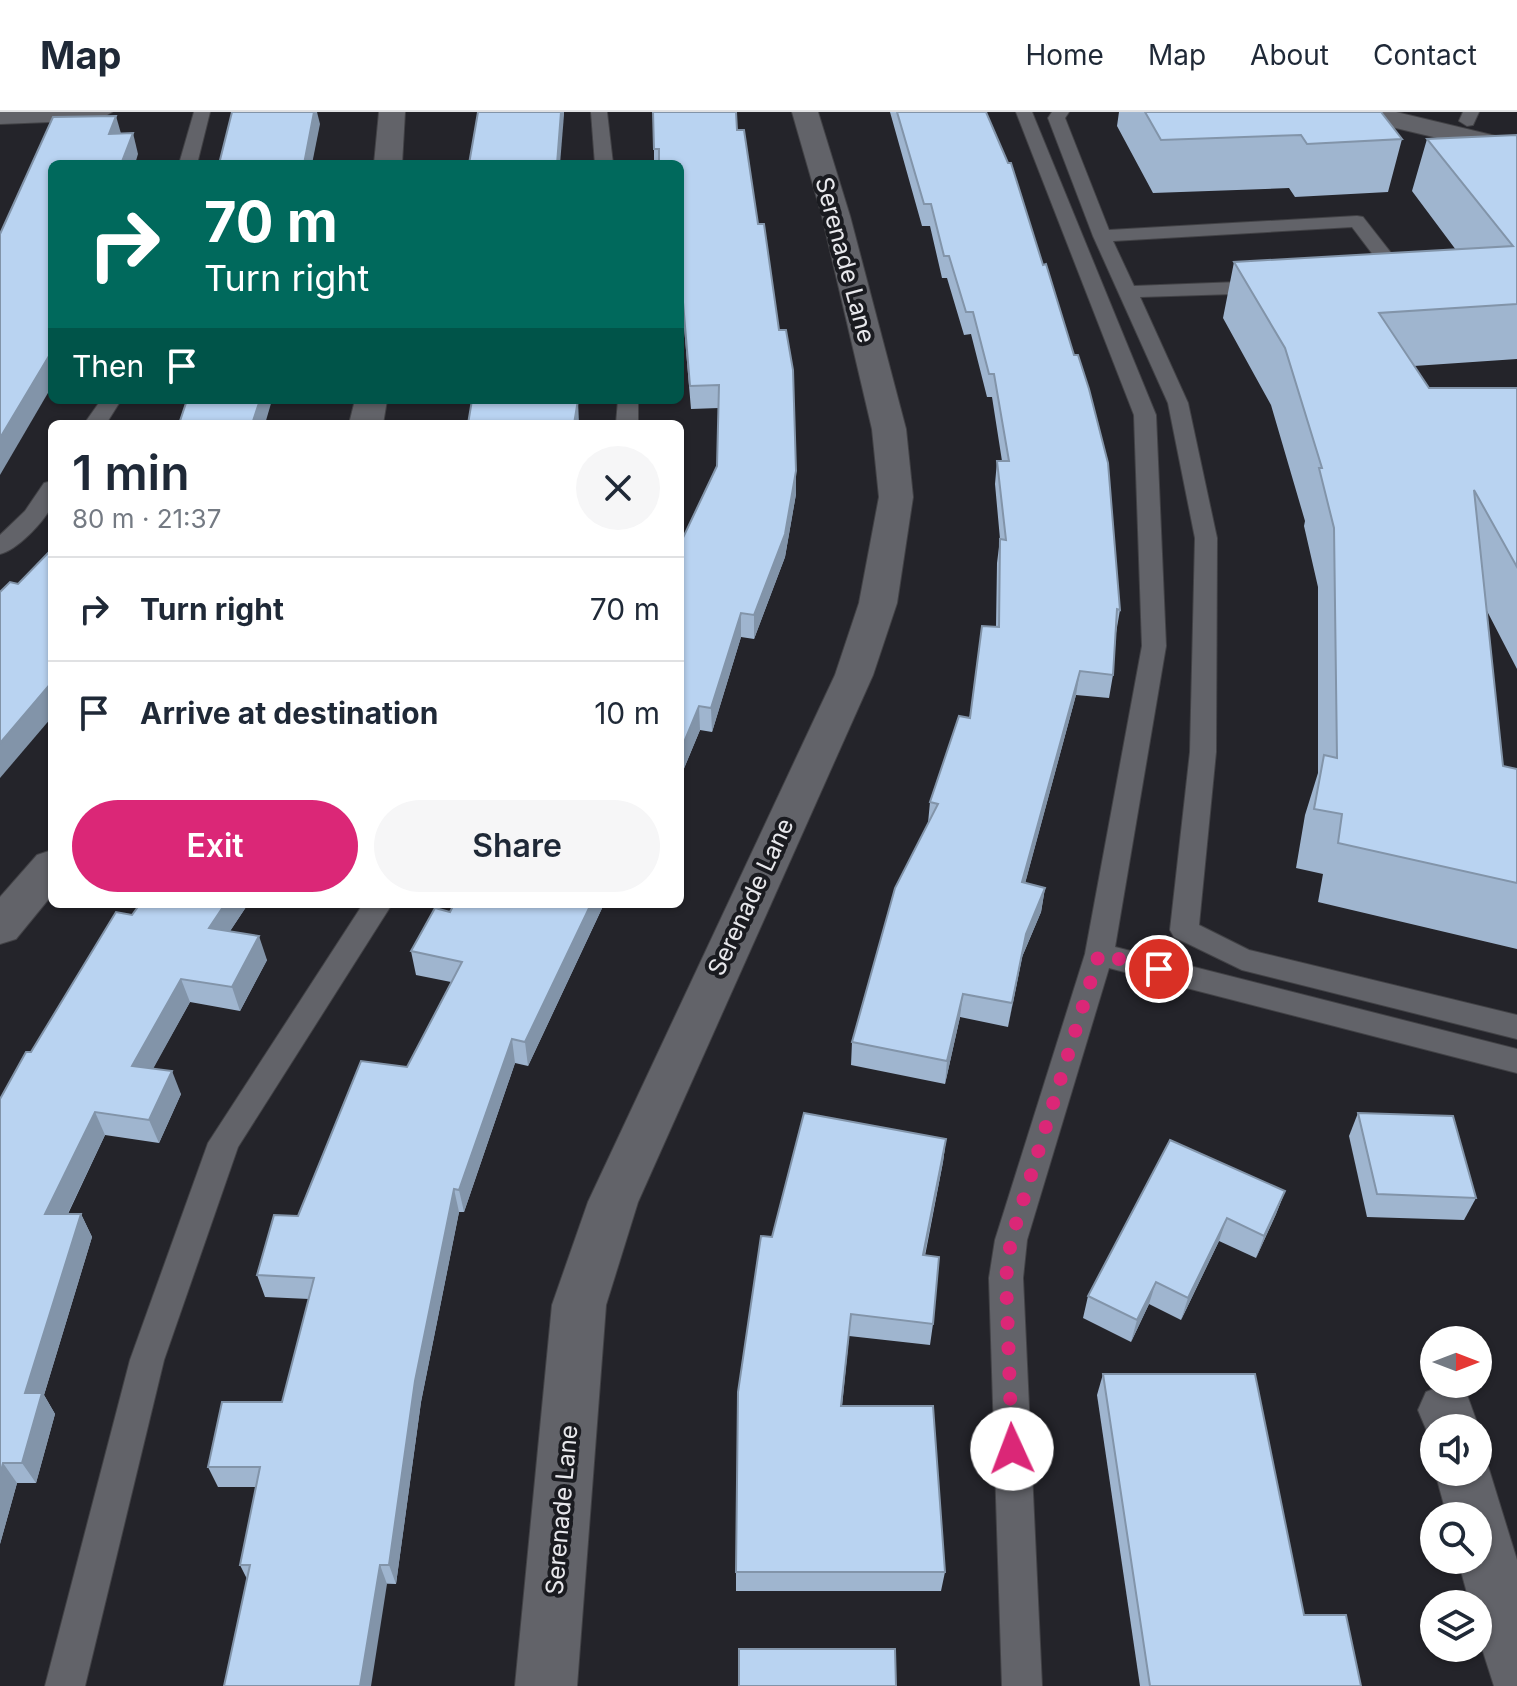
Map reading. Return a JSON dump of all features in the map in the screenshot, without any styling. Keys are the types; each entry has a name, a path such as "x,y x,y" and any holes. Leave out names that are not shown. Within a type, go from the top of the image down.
{"street":[{"path":"0,116 99,112"},
{"path":"388,160 392,112"},
{"name":"Serenade Lane","path":"546,1686 579,1305 613,1202 694,1019 854,675 878,603 896,497 889,429 836,216 805,112"},
{"path":"1363,112 1517,149"},
{"path":"1431,112 1469,116 1517,131"},
{"path":"0,927 48,871"},
{"path":"1491,1574 1517,1667"}],"lane":[{"path":"189,160 202,112"},
{"path":"599,112 604,160"},
{"path":"1022,1686 1006,1278 1011,1240 1099,954 1154,646 1145,415 1024,112"},
{"path":"1061,112 1056,118 1102,236 1178,403 1206,538 1203,752 1184,930 1242,959 1517,1027"},
{"path":"1102,236 1357,221 1405,281 1374,283"},
{"path":"1129,292 1282,286"},
{"path":"0,547 33,516 48,494"},
{"path":"65,1686 147,1360 224,1143 375,908"},
{"path":"1099,954 1517,1061"}],"building":[{"path":"232,112 314,112 305,160 220,160"},
{"path":"478,112 561,112 557,160 470,160"},
{"path":"653,112 736,112 737,130 744,130 758,224 764,224 779,330 786,330 793,370 796,471 785,534 754,615 741,613 711,708 699,706 684,742 684,536 717,466 719,385 690,386 684,314 684,160 659,160 659,149 654,149"},
{"path":"897,112 986,112 1008,163 1011,163 1074,355 1078,355 1089,389 1108,463 1120,610 1117,609 1113,675 1080,671 1022,882 1045,888 1026,934 1012,1003 963,994 947,1061 852,1042 895,888 938,804 930,802 959,716 970,718 982,626 999,627 1000,539 1006,540 997,461 1009,461 994,374 989,374 973,312 966,312 949,256 944,256 931,204 924,204"},
{"path":"1145,112 1381,112 1402,139 1307,144 1301,135 1161,140"},
{"path":"116,116 109,134 133,133 123,160 48,160 48,358 0,438 0,234 53,117"},
{"path":"1517,135 1517,304 1379,313 1429,388 1517,388 1517,567 1474,490 1503,766 1517,769 1517,883 1338,843 1342,814 1314,809 1324,755 1337,758 1334,528 1319,468 1322,468 1285,348 1234,262 1513,246 1427,139"},
{"path":"186,404 259,404 253,420 180,420"},
{"path":"471,404 577,404 575,420 469,420"},
{"path":"48,553 48,687 0,743 0,592 10,582 18,584"},
{"path":"137,908 222,908 209,928 259,936 232,987 181,979 132,1066 172,1071 149,1120 95,1112 45,1214 81,1214 25,1393 42,1393 22,1463 3,1463 0,1475 0,1099 26,1052 31,1052 116,912 132,915"},
{"path":"435,908 450,912 452,908 589,908 525,1042 512,1039 459,1190 454,1189 415,1381 389,1565 380,1565 360,1686 224,1686 250,1565 240,1565 260,1467 208,1467 222,1402 282,1402 314,1278 257,1275 274,1215 298,1216 361,1061 407,1067 462,962 411,951"},
{"path":"804,1113 946,1139 923,1255 939,1257 933,1324 851,1314 841,1406 933,1406 945,1572 736,1572 738,1392 761,1236 772,1237"},
{"path":"1358,1113 1453,1116 1476,1198 1377,1194"},
{"path":"1170,1140 1285,1191 1264,1236 1227,1218 1188,1298 1156,1282 1137,1320 1088,1296"},
{"path":"1103,1374 1255,1374 1304,1615 1346,1615 1361,1686 1150,1686"},
{"path":"739,1649 895,1649 896,1686 739,1686"}],"route":[{"path":"1012,1449 1006,1278 1011,1240 1057,1084 1099,954 1159,969"}]}
